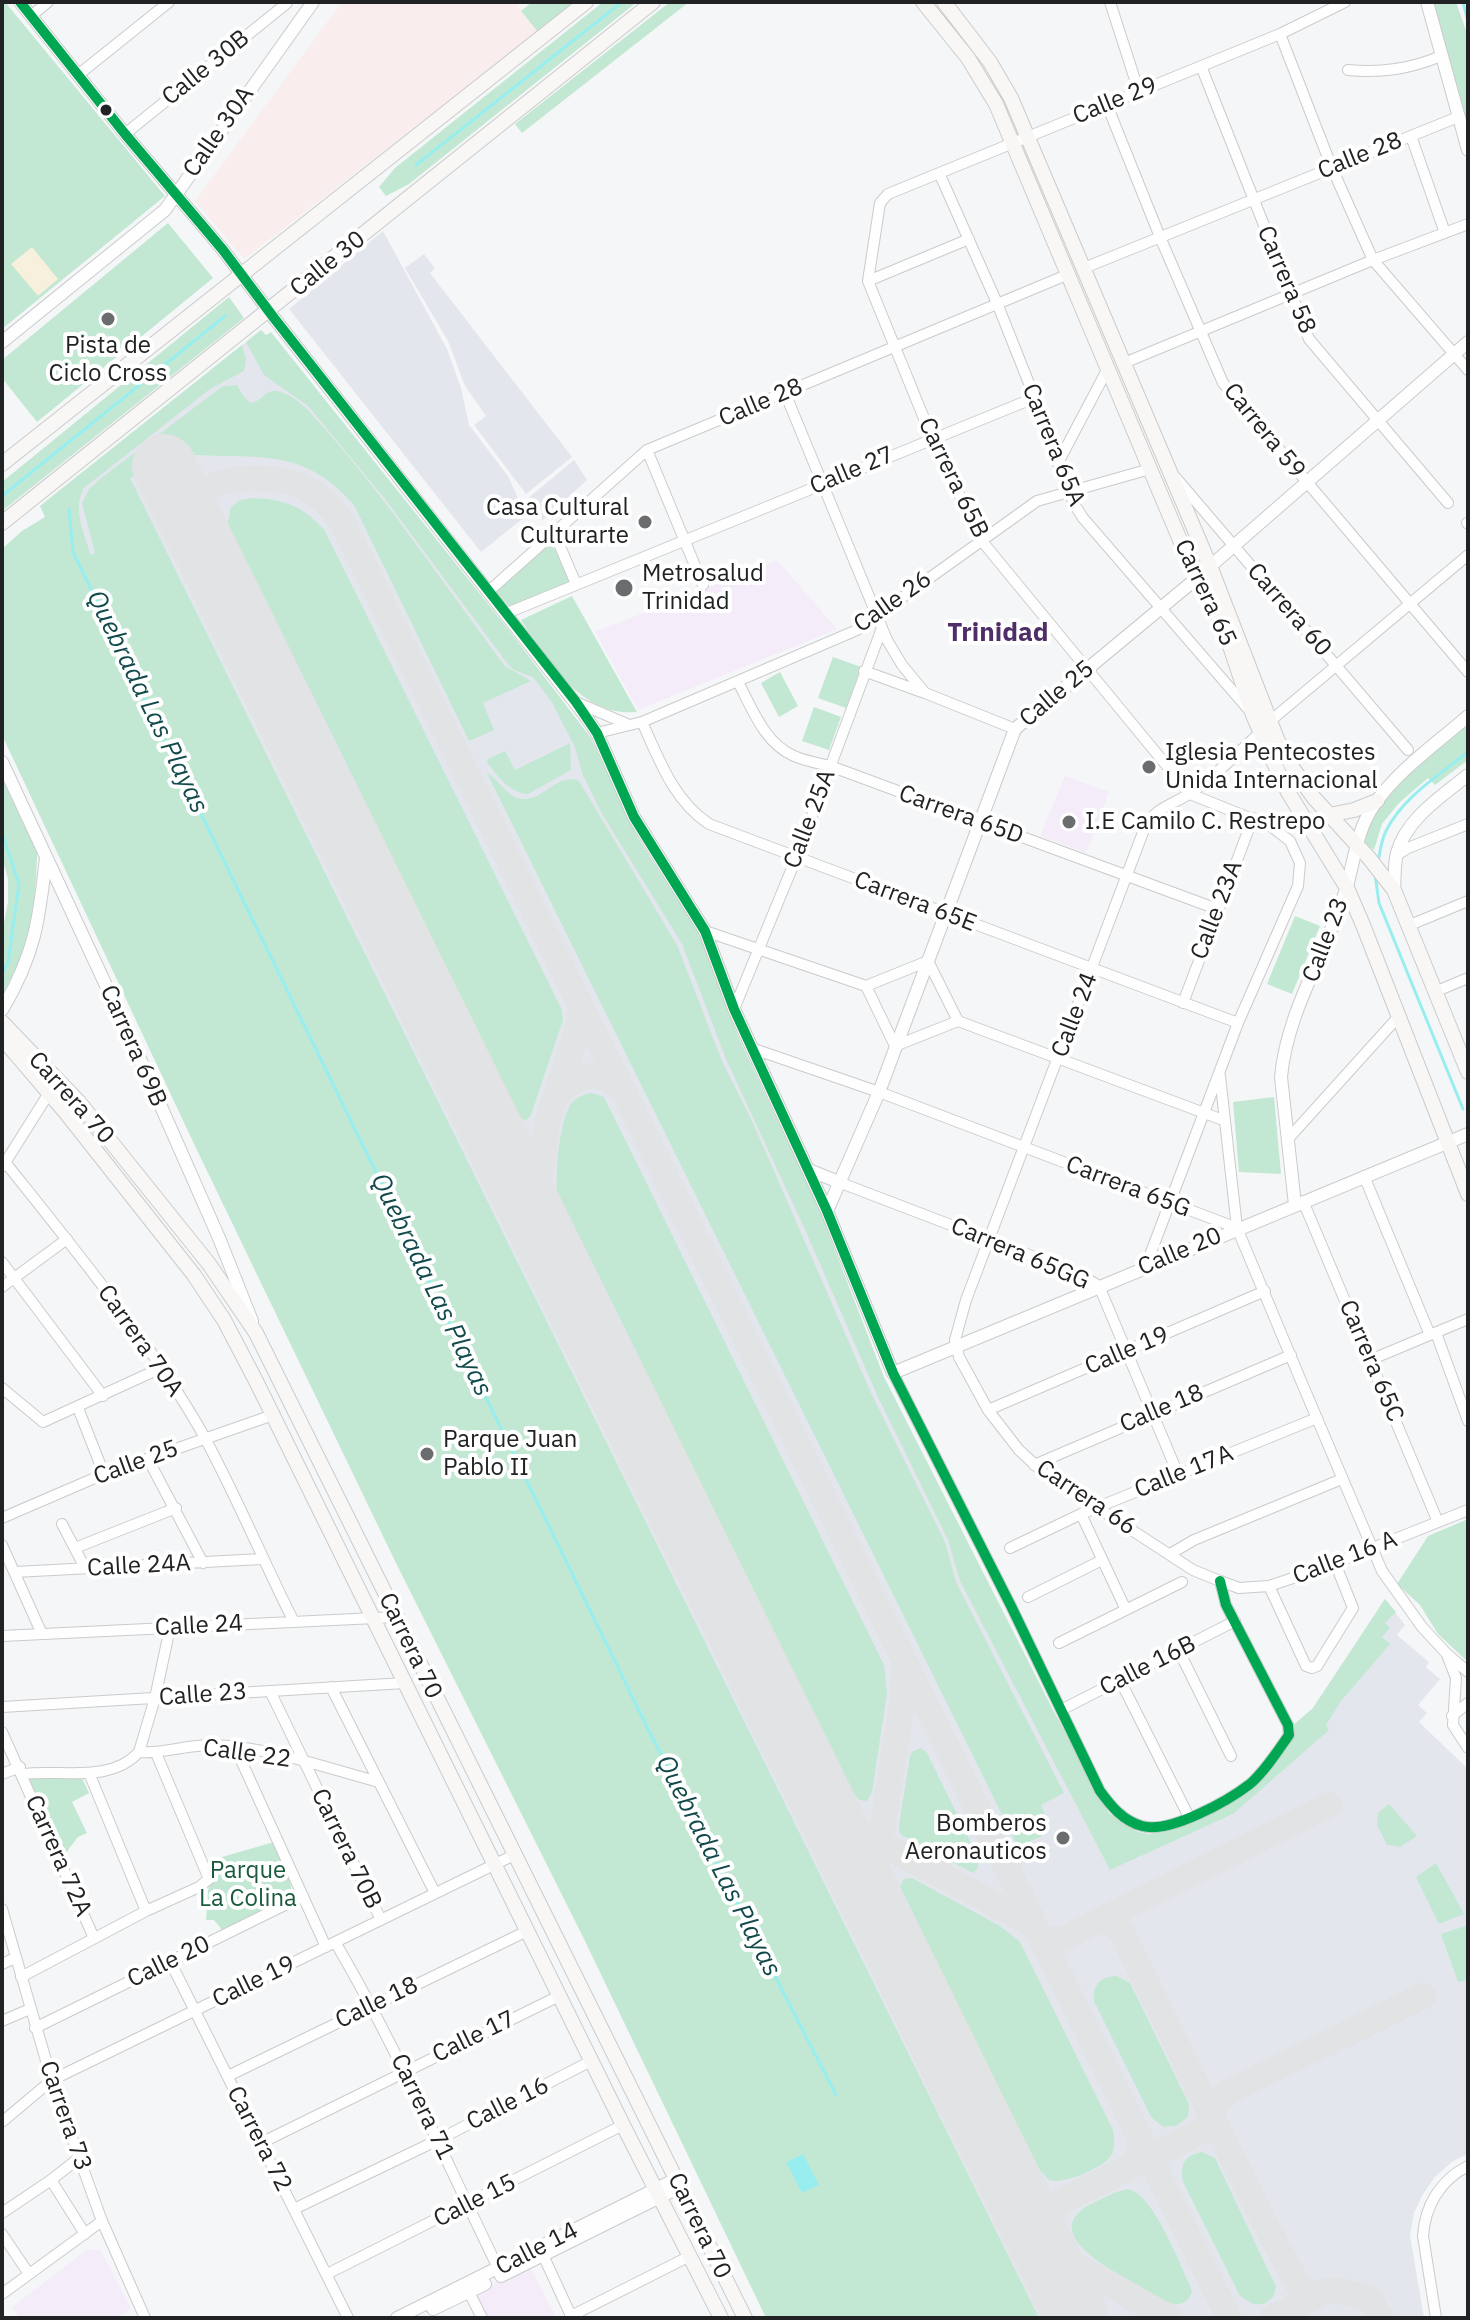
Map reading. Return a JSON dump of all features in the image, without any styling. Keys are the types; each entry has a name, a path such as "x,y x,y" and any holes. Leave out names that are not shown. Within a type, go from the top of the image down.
{"main road":[{"name":"Calle 30","path":"3,464 586,2"},
{"name":"Calle 30","path":"8,519 653,2"},
{"name":"Carrera 65","path":"923,2 983,79 1021,140 1084,268 1210,566 1288,792 1347,888 1468,1194"},
{"name":"Carrera 65","path":"944,2 990,62 1011,98 1021,140 1069,274 1196,578 1222,622 1253,715 1329,815 1390,884 1465,1055 1468,1072"},
{"path":"1329,815 1377,801"},
{"name":"Carrera 70","path":"2,1022 79,1102 209,1264 256,1333 745,2318"},
{"name":"Carrera 70","path":"2,1038 194,1275 224,1320 721,2318"}],"street":[{"path":"20,2 240,274 507,613 597,733 634,817 705,931 734,1009 827,1211 893,1373 1100,1791 1115,1811 1141,1826 1158,1827 1206,1811 1250,1783 1289,1735 1288,1725 1226,1605 1220,1581"},
{"path":"31,16 48,2"},
{"path":"78,75 169,2"},
{"path":"286,2 302,17"},
{"name":"Calle 30B","path":"125,134 286,2"},
{"name":"Calle 30A","path":"2,342 153,221 176,194 313,2"},
{"path":"1110,2 1139,92"},
{"name":"Calle 29","path":"868,281 880,203 884,197 1280,34 1345,2"},
{"path":"1427,2 1468,150"},
{"path":"1280,34 1332,168 1373,260 1468,370"},
{"path":"1348,70 1405,69 1441,56"},
{"name":"Carrera 58","path":"1201,66 1290,295 1313,346 1448,503"},
{"name":"Carrera 59","path":"1107,105 1223,383 1468,672"},
{"name":"Calle 28","path":"1084,268 1458,117"},
{"path":"1411,136 1445,233"},
{"name":"Carrera 65A","path":"940,175 997,303 1074,504 1253,715"},
{"path":"1124,363 1468,224"},
{"path":"868,281 969,239"},
{"name":"Calle 28","path":"489,591 647,450 1069,274"},
{"name":"Carrera 65B","path":"868,281 932,438 981,540 1190,794"},
{"name":"Calle 25","path":"827,1211 879,1092 1015,729 1196,578 1468,342"},
{"path":"1058,463 1108,368"},
{"path":"785,393 880,622 902,665 925,693"},
{"name":"Calle 27","path":"507,613 1034,398"},
{"path":"647,450 703,585"},
{"name":"Calle 26","path":"597,733 642,722 880,622 981,540 1037,501 1150,469"},
{"name":"Carrera 60","path":"1169,470 1408,750"},
{"path":"2,530 8,519"},
{"path":"554,532 576,584"},
{"name":"Calle 24","path":"955,1346 956,1331 966,1300 1150,817 1190,794 1336,665 1468,555"},
{"name":"Calle 25A","path":"734,1009 797,856 880,622"},
{"path":"864,671 1015,729"},
{"name":"Carrera 65D","path":"738,682 759,723 772,740 794,756 830,766 1217,909"},
{"path":"576,702 627,724"},
{"name":"Calle 23","path":"1299,1203 1281,1077 1283,1060 1292,1028 1347,888 1356,843 1377,801 1396,779 1468,716"},
{"name":"Carrera 65E","path":"642,722 672,784 696,815 726,832 1238,1023"},
{"name":"Carrera 69B","path":"2,762 213,1223 256,1333"},
{"path":"1390,884 1402,840 1420,815 1468,775"},
{"path":"1190,794 1253,818"},
{"name":"Calle 23","path":"1145,1268 1238,1023 1298,886 1300,863 1295,848 1272,827 1253,818"},
{"name":"Calle 23A","path":"1183,1003 1253,818"},
{"path":"1397,855 1468,824"},
{"path":"2,1010 21,975 35,937 47,855"},
{"path":"1410,925 1468,901"},
{"path":"705,931 866,986 928,961 958,1021"},
{"path":"1437,991 1468,978"},
{"path":"866,986 895,1046 958,1021 1223,1120"},
{"path":"1288,1139 1399,1016"},
{"name":"Carrera 65G","path":"751,1048 879,1092 1237,1228"},
{"path":"1219,1071 1237,1228 1371,1548 1400,1598 1446,1653 1468,1672"},
{"path":"4,1164 49,1093"},
{"name":"Calle 20","path":"893,1373 1468,1134"},
{"name":"Carrera 70A","path":"4,1164 67,1239 161,1368 204,1438 294,1622"},
{"path":"809,1170 841,1183"},
{"path":"1364,1176 1468,1421"},
{"name":"Carrera 65GG","path":"841,1183 1079,1274 1099,1286 1178,1474"},
{"name":"Carrera 65C","path":"1299,1203 1438,1522"},
{"path":"2,1287 67,1239"},
{"path":"2,1262 103,1396"},
{"name":"Calle 19","path":"988,1410 1265,1291"},
{"path":"1370,1360 1468,1319"},
{"name":"Carrera 66","path":"955,1346 988,1410 1034,1465 1193,1570 1220,1581"},
{"name":"Calle 18","path":"1034,1465 1291,1355"},
{"path":"2,1388 43,1422 51,1421 161,1368"},
{"path":"78,1408 104,1474"},
{"name":"Calle 25","path":"2,1518 104,1474 273,1415"},
{"name":"Calle 17A","path":"1010,1548 1097,1507 1317,1418"},
{"path":"148,1459 203,1563"},
{"path":"1170,1554 1194,1540 1342,1479"},
{"path":"75,1548 176,1508"},
{"name":"Calle 16 A","path":"1220,1581 1239,1588 1269,1586 1468,1510"},
{"path":"1081,1514 1126,1610"},
{"path":"62,1524 85,1568"},
{"path":"2,1545 42,1634"},
{"name":"Calle 24A","path":"15,1572 262,1559"},
{"path":"1028,1597 1102,1560"},
{"path":"1269,1586 1306,1666 1312,1668 1317,1666 1351,1613 1351,1602 1335,1563"},
{"path":"1059,1643 1182,1582"},
{"name":"Calle 24","path":"2,1636 396,1617"},
{"name":"Calle 16B","path":"1061,1710 1235,1621"},
{"path":"139,1752 155,1698 170,1628"},
{"path":"1179,1651 1231,1756"},
{"path":"1446,1653 1456,1678 1453,1725 1468,1748"},
{"path":"1120,1680 1189,1817"},
{"name":"Calle 23","path":"2,1707 405,1683"},
{"path":"331,1687 435,1893"},
{"name":"Carrera 70B","path":"270,1691 381,1920"},
{"path":"1452,1716 1468,1703"},
{"name":"Carrera 72A","path":"2,1732 94,1938"},
{"name":"Calle 22","path":"2,1774 21,1770 89,1773 125,1764 139,1752 156,1753 212,1745 235,1747 379,1782"},
{"name":"Carrera 71","path":"235,1747 303,1896 330,1944 372,2005 406,2070 500,2272"},
{"path":"21,1977 146,1911 207,1883 209,1876 156,1753"},
{"path":"89,1773 146,1911"},
{"name":"Calle 19","path":"2,2122 52,2080 514,1855"},
{"name":"Calle 20","path":"35,2028 303,1896"},
{"name":"Carrera 73","path":"2,1909 35,2028 79,2158 102,2221 145,2318"},
{"name":"Calle 18","path":"228,2076 527,1931"},
{"path":"2,1964 15,1958"},
{"name":"Carrera 72","path":"170,1961 348,2318"},
{"name":"Calle 17","path":"261,2143 559,1996"},
{"path":"2,2021 30,2009"},
{"name":"Calle 16","path":"294,2209 438,2140 591,2061"},
{"name":"Calle 15","path":"327,2274 623,2125"},
{"path":"2,2213 79,2158"},
{"path":"1436,2318 1423,2236 1427,2211 1437,2192 1452,2176 1468,2166"},
{"path":"51,2180 85,2234"},
{"name":"Calle 14","path":"416,2318 469,2292 500,2272 543,2255 678,2183"},
{"name":"Calle 14","path":"397,2318 500,2272 658,2194"},
{"path":"2,2294 102,2221"},
{"path":"2,2234 29,2274"},
{"path":"543,2255 572,2317 690,2256"},
{"path":"469,2292 482,2318"}],"shaded area":[{"path":"342,2 514,2 538,32 244,259 195,201"},
{"path":"383,231 447,349 461,388 469,425 508,476 526,516 481,552 289,309"},
{"path":"424,254 435,268 430,273 572,457 526,494 474,425 486,416 465,386 448,341 405,268"},
{"path":"261,330 565,711 679,911 879,1380 1118,1865 1233,1814 1313,1708 1385,1599 1405,1625 1397,1635 1429,1662 1426,1667 1440,1679 1418,1705 1427,1713 1419,1722 1468,1769 1468,2154 1453,2161 1435,2177 1414,2213 1410,2235 1424,2318 937,2318 40,506"},
{"path":"574,460 587,480 543,520 526,500"},
{"path":"777,560 837,629 638,710 595,632"},
{"path":"1065,776 1109,792 1086,853 1040,836"},
{"path":"100,2249 131,2308 118,2318 20,2318 12,2307 87,2250"},
{"path":"530,2266 556,2318 486,2318 474,2293"}],"green space":[{"path":"2,2 165,196 2,329"},
{"path":"532,2 574,2 538,32 521,11"},
{"path":"603,2 637,2 409,184 386,196 379,187 395,168"},
{"path":"670,2 689,2 522,133 515,124"},
{"path":"1433,2 1456,2 1468,36 1468,142"},
{"name":"Pista de Ciclo Cross","path":"168,223 213,278 37,422 2,378 2,360"},
{"path":"229,297 244,318 2,511 2,482"},
{"path":"261,330 266,335 271,332 591,738 638,838 699,933 738,1036 819,1209 884,1377 1052,1708 1109,1813 1138,1832 1149,1834 1180,1826 1243,1792 1291,1727 1313,1708 1385,1599 1396,1612 1385,1623 1390,1628 1382,1637 1390,1644 1341,1701 1326,1725 1329,1730 1233,1814 1110,1870 960,1581 948,1540 877,1395 726,1059 682,944 601,812 583,775 574,745 551,701 533,677 514,670 507,663 385,499 308,406 264,375 246,342"},
{"path":"242,345 246,359 244,371 210,389 84,488 79,512 91,555 95,553 82,503 89,489 100,479 223,386 237,385 251,403 270,392 281,392 308,410 335,440 410,535 505,666 531,681 483,703 494,730 469,741 354,505 325,478 311,470 281,460 188,455 164,461 130,478 1039,2318 766,2318 584,1939 395,1561 2,735 2,549 22,531 45,517 40,506"},
{"path":"240,500 275,500 302,510 325,531 562,1010 563,1020 531,1115 526,1121 517,1116 230,541 227,526 231,507"},
{"path":"550,544 564,561 572,583 511,608 494,589"},
{"path":"572,596 637,712 617,711 582,696 542,652 521,620"},
{"path":"833,657 861,667 846,708 818,698"},
{"path":"780,672 798,706 779,717 761,683"},
{"path":"814,707 841,717 829,750 802,741"},
{"path":"1468,723 1468,760 1435,785 1428,778 1399,803 1382,824 1374,850 1359,840 1373,811 1395,783"},
{"path":"570,743 571,770 528,794 510,787 487,762 505,751 515,770"},
{"path":"487,773 511,795 524,799 532,798 563,781 579,781 677,945 722,1061 753,1123 871,1393 945,1542 956,1582 1064,1793 1041,1805 1046,1818 1036,1823 1042,1836 1018,1847"},
{"path":"2,776 37,849 37,858 29,929 19,962 2,995 2,933 8,902 8,879 2,858"},
{"path":"1295,916 1320,926 1292,994 1267,984"},
{"path":"592,1093 604,1097 884,1665 887,1694 872,1792 867,1801 859,1800 850,1788 558,1199 558,1151 566,1114 574,1100"},
{"path":"1274,1097 1281,1174 1239,1172 1233,1102"},
{"path":"1468,1519 1468,1662 1438,1634 1420,1605 1397,1584 1428,1536"},
{"path":"921,1748 927,1753 978,1857 978,1868 973,1873 900,1834 910,1756"},
{"path":"81,1776 89,1793 72,1802 87,1833 78,1837 62,1858 27,1779"},
{"path":"1389,1804 1417,1836 1400,1847 1387,1845 1377,1825 1378,1813"},
{"name":"Parque La Colina","path":"274,1842 288,1868 293,1900 235,1929 222,1930 214,1920 206,1920 215,1859"},
{"path":"1436,1863 1464,1914 1439,1924 1416,1877"},
{"path":"912,1878 1000,1926 1020,1942 1113,2130 1112,2154 1099,2166 1072,2178 1055,2181 1049,2180 1038,2168 899,1888 904,1879"},
{"path":"1468,1925 1468,1980 1458,1982 1441,1934"},
{"path":"1117,1976 1130,1983 1189,2104 1188,2117 1176,2126 1163,2127 1151,2117 1094,2001 1094,1990 1099,1982"},
{"path":"1202,2152 1215,2158 1276,2287 1273,2297 1264,2304 1253,2304 1240,2296 1183,2182 1185,2162"},
{"path":"1128,2189 1147,2203 1172,2246 1192,2291 1184,2303 1174,2304 1154,2296 1096,2259 1074,2237 1072,2225 1077,2214 1093,2203"}],"sand":[{"path":"32,247 58,279 38,296 11,264"}],"water":[{"path":"803,2154 819,2185 802,2193 786,2162"}],"waterway":[{"path":"416,165 622,2"},
{"path":"1463,2 1468,22"},
{"path":"2,496 225,316"},
{"name":"Quebrada Las Playas","path":"69,510 73,552 646,1725 836,2095"},
{"path":"1378,862 1384,835 1401,808 1468,752"},
{"path":"2,833 19,884 8,962 2,974"},
{"path":"1375,874 1379,903 1463,1109"}],"taxiway":[{"path":"194,528 194,506 203,493 214,485 244,478 277,480 303,487 326,502 343,524 1229,2318"},
{"path":"535,1219 547,1123 578,1028 581,1006"},
{"path":"555,1099 569,1084 586,1077 604,1078 622,1089"},
{"path":"874,1906 873,1886 903,1699 904,1668"},
{"path":"824,1805 839,1821 1034,1925"},
{"path":"1038,1933 1048,1939 1062,1939 1329,1805"},
{"path":"1101,1919 1121,1931 1299,2287 1318,2296"},
{"path":"1164,2150 1202,2131 1226,2093 1423,1996"},
{"path":"1014,2190 1029,2206 1050,2207 1132,2166 1140,2154 1140,2141"},
{"path":"1043,2248 1170,2318"},
{"path":"1272,2318 1327,2291 1336,2290 1369,2298 1381,2318"}],"runway":[{"path":"164,466 1077,2318"}],"transit line":[{"path":"20,2 223,250 597,733 634,817 705,931 734,1009 827,1211 893,1373 1100,1791 1123,1817 1135,1824 1153,1827 1182,1821 1228,1799 1255,1779 1289,1735 1288,1725 1226,1605 1220,1581"}],"place":[{"name":"Pista de Ciclo Cross","path":"108,319"},
{"name":"Casa Cultural Culturarte","path":"645,522"},
{"name":"Metrosalud Trinidad","path":"624,588"},
{"name":"Iglesia Pentecostes Unida Internacional","path":"1149,767"},
{"name":"I.E Camilo C. Restrepo","path":"1069,822"},
{"name":"Parque Juan Pablo II","path":"427,1454"},
{"name":"Bomberos Aeronauticos","path":"1063,1838"}],"district":[{"name":"Trinidad","path":"998,633"}]}
